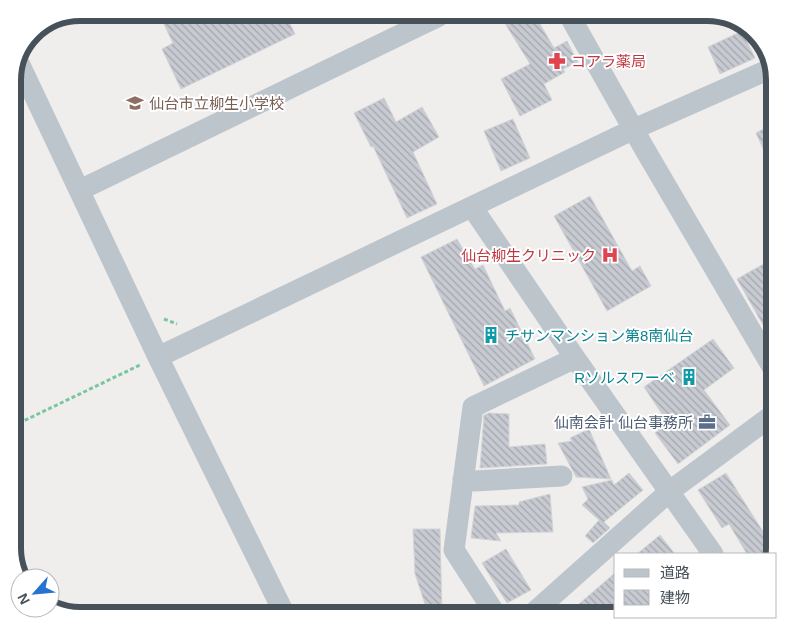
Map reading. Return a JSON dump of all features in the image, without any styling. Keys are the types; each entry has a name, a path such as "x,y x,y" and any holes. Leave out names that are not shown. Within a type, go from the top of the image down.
{"street":[{"path":"80,190 429,21"},
{"path":"573,21 766,356"},
{"path":"22,70 158,357 281,607"},
{"path":"158,357 634,129 765,72"},
{"path":"472,207 575,358 712,553"},
{"path":"490,607 454,550 473,407 575,358"},
{"path":"541,607 670,492 766,420"},
{"path":"463,479 474,481 562,476"}],"path":[{"path":"21,422 158,357"}],"building":[{"path":"162,21 288,21 295,34 181,89 162,49 173,43"},
{"path":"504,21 538,21 554,48 567,41 578,62 563,69 565,72 544,84 552,100 520,116 501,79 530,64"},
{"path":"741,32 755,58 720,74 708,47"},
{"path":"384,98 396,122 422,107 439,137 413,152 437,204 407,218 373,146 371,147 354,113"},
{"path":"513,119 530,158 501,171 484,131"},
{"path":"766,127 766,155 756,133"},
{"path":"590,196 632,271 640,266 651,286 607,311 554,216"},
{"name":"チサンマンション第8南仙台","path":"457,239 475,269 483,265 505,311 510,308 535,359 484,386 421,257"},
{"path":"766,263 766,323 763,325 737,279"},
{"path":"713,339 734,368 704,390 730,425 678,464 655,433 668,423 644,387"},
{"path":"489,413 509,414 509,447 545,444 547,464 480,468 484,415"},
{"path":"589,429 611,479 576,477 558,443 572,441 570,438"},
{"path":"629,473 643,490 604,522 610,528 593,543 585,536 599,520 582,505 588,499 582,487 612,480 614,485"},
{"path":"726,473 766,536 766,553 746,553 729,524 722,528 698,490"},
{"path":"550,494 553,532 496,533 501,541 471,538 475,506 519,505 519,502"},
{"path":"413,529 440,529 442,607 426,607 415,574"},
{"path":"660,535 674,553 638,553"},
{"path":"506,549 531,590 507,603 482,563"},
{"path":"614,574 614,607 575,607"}],"place":[{"name":"コアラ薬局","path":"557,61"},
{"name":"仙台市立柳生小学校","path":"135,103"},
{"name":"仙台柳生クリニック","path":"610,255"},
{"name":"チサンマンション第8南仙台","path":"491,335"},
{"name":"Rソルスワーベ","path":"689,377"},
{"name":"仙南会計 仙台事務所","path":"707,422"}]}
